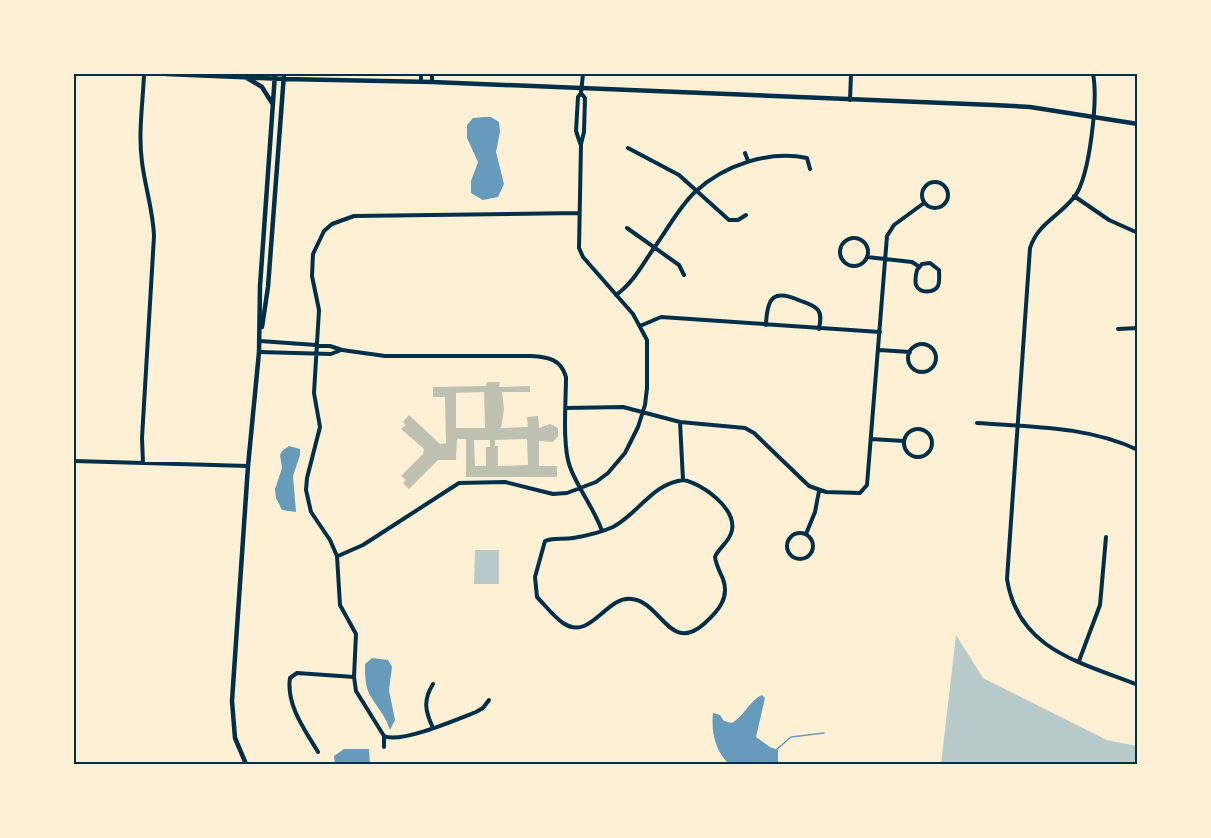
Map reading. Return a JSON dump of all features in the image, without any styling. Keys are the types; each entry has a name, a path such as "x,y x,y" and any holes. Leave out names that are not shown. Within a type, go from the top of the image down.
{"street":[{"path":"143,463 142,438 154,236 152,210 143,171 141,149 144,74"},
{"path":"166,74 421,81 581,91 1030,107 1137,124"},
{"path":"421,74 421,81"},
{"path":"432,74 432,82"},
{"path":"580,144 576,131 578,97 583,74"},
{"path":"850,100 851,74"},
{"path":"1093,74 1095,91 1093,117 1084,176 1074,196 1041,226 1030,248 1006,570 1008,590 1019,618 1034,636 1050,648 1079,662 1137,685"},
{"path":"260,341 260,286 275,76"},
{"path":"246,765 236,738 231,701 254,387 268,287 284,76"},
{"path":"245,77 262,87 273,105"},
{"path":"338,556 363,545 459,483 505,482 553,494 567,493 596,482 625,453 642,413 647,388 648,355 646,340 633,314 583,257 578,241 580,144 584,132 585,98 581,91"},
{"path":"628,148 679,175 695,192 729,220 738,220 746,215"},
{"path":"745,153 748,161"},
{"path":"616,295 631,281 695,192 720,175 748,161 767,157 800,156 807,158 810,169"},
{"path":"929,182 941,183 947,188 946,201 940,207 931,208 924,203 921,191 929,182"},
{"path":"1074,196 1109,220 1137,233"},
{"path":"566,408 623,406 680,422 739,426 751,430 804,482 819,491 856,494 866,488 887,236 891,228 924,203"},
{"path":"384,747 384,736 358,695 354,677 356,634 340,605 338,556 311,512 306,490 320,427 314,396 319,303 311,266 318,241 332,224 362,215 579,213"},
{"path":"627,228 679,265 684,275"},
{"path":"848,238 861,239 866,246 867,256 859,265 847,264 841,256 843,244 848,238"},
{"path":"867,256 912,262 918,266 930,264 939,270 938,287 925,291 918,288 916,275 918,266"},
{"path":"766,325 770,303 783,294 816,308 820,315 819,328"},
{"path":"640,326 662,317 880,332"},
{"path":"1118,329 1137,328"},
{"path":"260,341 330,345 342,350 395,357 544,356 557,362 564,370 566,377 566,453 570,468 602,531"},
{"path":"879,350 910,352 918,344 930,346 934,355 932,369 921,374 914,370 910,364 910,352"},
{"path":"259,352 331,354 342,350"},
{"path":"680,422 683,480"},
{"path":"977,423 1071,430 1137,450"},
{"path":"922,429 931,437 929,451 924,456 913,456 907,452 904,441 910,431 922,429"},
{"path":"871,439 904,441"},
{"path":"74,460 248,466"},
{"path":"683,480 696,483 707,490 727,511 733,526 730,536 715,557 724,582 723,601 716,613 699,628 688,632 672,630 646,604 629,598 614,603 590,624 581,627 564,623 537,597 535,590 545,541 602,531 617,525 663,486 683,480"},
{"path":"806,534 815,512 819,491"},
{"path":"795,533 806,534 812,539 814,546 812,554 802,560 788,553 787,542 795,533"},
{"path":"1079,662 1100,605 1106,537"},
{"path":"318,752 294,708 290,678 297,673 354,677"},
{"path":"433,684 425,705 433,728"},
{"path":"384,736 390,738 433,728 476,712 483,708 489,700"}],"shaded area":[{"path":"475,550 499,550 499,584 474,584"},
{"path":"956,635 983,678 1107,740 1137,746 1137,764 941,764"}],"water":[{"path":"491,117 499,122 500,132 496,152 504,184 498,197 483,200 471,193 471,181 478,162 467,138 467,125 473,118"},
{"path":"289,446 300,449 293,476 296,512 282,510 276,498 275,489 282,468 280,455"},
{"path":"372,658 388,660 392,667 389,690 395,720 390,730 366,685 365,664"},
{"path":"762,695 765,698 756,737 778,750 778,764 729,764 720,753 715,741 713,713 720,715 724,721 732,723 754,700"},
{"path":"344,749 369,749 370,764 335,764 334,756"}],"building":[{"path":"487,382 500,382 499,387 530,386 530,392 502,392 504,409 501,428 528,427 527,417 538,416 539,428 550,424 558,428 558,436 553,442 539,441 539,466 557,466 557,477 466,477 466,439 457,439 456,460 438,460 409,489 403,483 406,480 401,476 423,454 424,449 401,429 406,425 403,422 409,415 440,444 446,443 445,397 433,397 433,387 486,386","holes":["484,392 485,428 456,428 456,393","527,439 528,465 498,466 498,446 495,446 495,440","474,440 490,440 490,447 486,447 486,466 475,466"]}],"waterway":[{"path":"776,750 791,737 824,733"}]}
